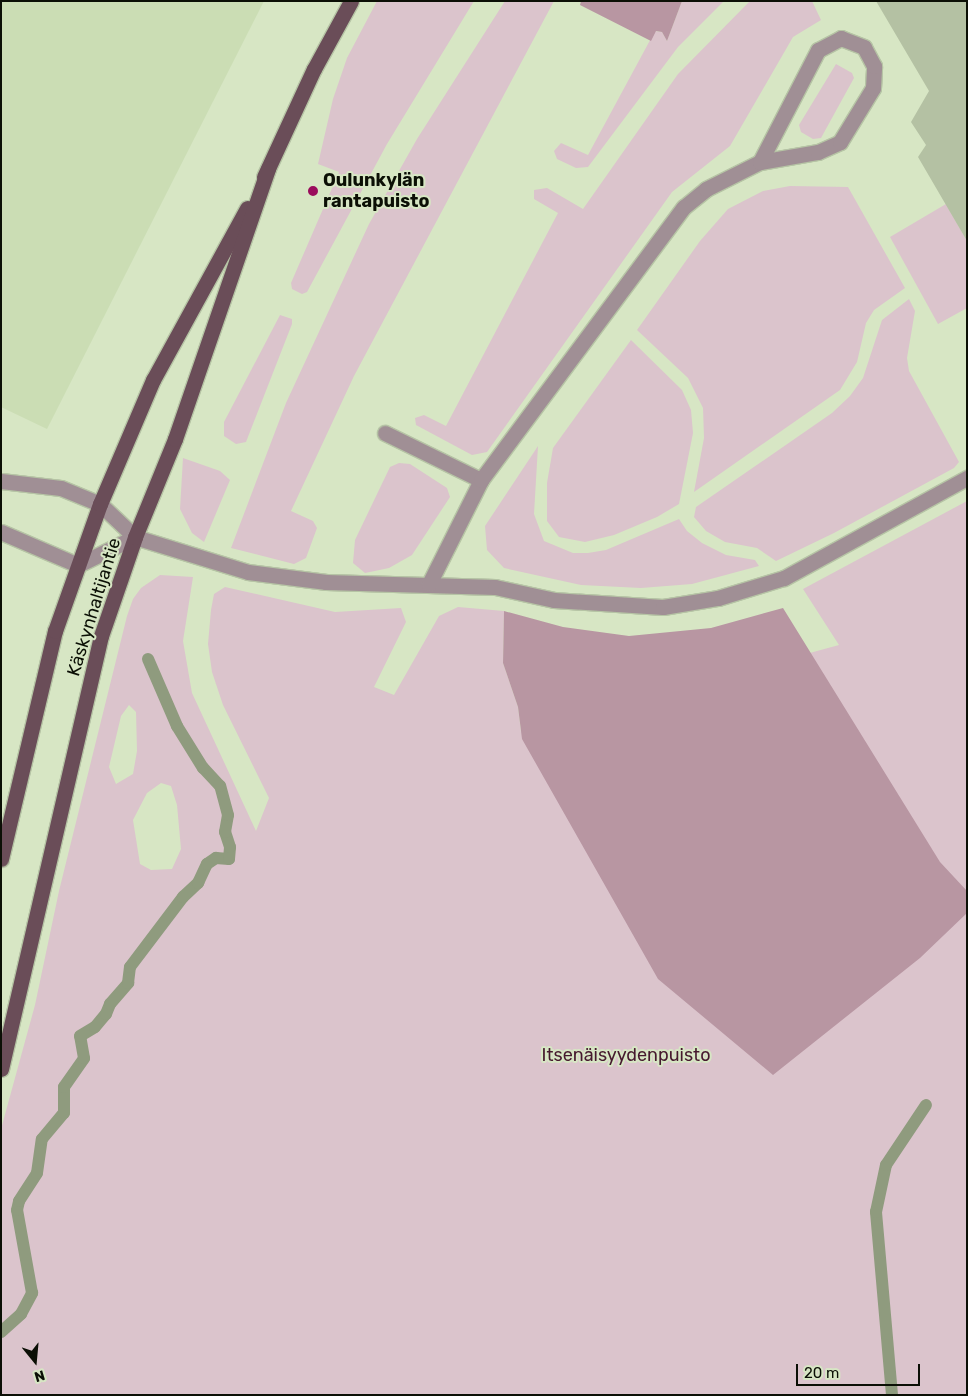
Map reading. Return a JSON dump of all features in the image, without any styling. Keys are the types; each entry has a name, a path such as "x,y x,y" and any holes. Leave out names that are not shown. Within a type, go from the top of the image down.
{"main road":[{"name":"Käskynhaltijantie","path":"1,859 55,631 100,504 152,380 268,169 314,69 351,1"},
{"name":"Käskynhaltijantie","path":"1,1069 101,636 135,537 174,439 268,169"}],"street":[{"path":"430,584 481,480 684,207 706,189 760,162 818,152 840,142 873,88 874,66 864,47 841,38 818,50 760,162"},
{"path":"385,433 481,480"},
{"path":"1,481 61,488 100,504 135,537 248,572 326,582 495,587 554,600 663,607 718,598 784,578 967,478"},
{"path":"1,532 78,565 135,537"}],"shaded area":[{"path":"1,1 264,1 47,429 1,407"},
{"path":"581,1 682,1 667,41 662,32 656,31 651,41 580,5"},
{"path":"783,608 940,862 967,891 967,913 920,958 773,1075 658,979 522,739 518,707 503,663 504,611 563,627 629,636 711,628"}],"green space":[{"path":"377,1 474,1 387,144 307,292 302,294 292,289 291,283 339,172 318,164 333,99 347,58"},
{"path":"505,1 554,1 354,376 291,511 313,521 317,528 306,558 294,564 231,548 286,403 369,224 417,139"},
{"path":"682,1 724,1 678,47 588,167 576,168 557,159 554,151 561,143 588,155 655,31 662,32 667,41"},
{"path":"750,1 812,1 821,20 793,37 730,146 672,192 487,452 472,455 416,425 415,418 424,415 446,426 558,213 534,199 534,190 547,188 583,209 678,74"},
{"path":"836,64 852,73 854,78 821,138 813,139 801,132 799,125"},
{"path":"790,186 848,187 905,288 874,310 866,323 857,362 840,390 694,492 704,438 703,408 688,378 637,330 700,241 728,209 763,191"},
{"path":"946,204 967,241 967,308 938,324 890,237"},
{"path":"909,299 915,311 907,358 909,371 959,462 954,468 834,533 776,561 757,548 725,542 706,531 694,517 696,507 832,413 850,396 863,378 882,320"},
{"path":"280,315 292,319 292,324 246,442 236,444 224,436 224,422"},
{"path":"631,340 682,390 691,410 693,433 679,504 657,517 614,535 585,542 559,537 547,521 547,483 553,448"},
{"path":"538,446 534,514 544,541 573,553 588,553 606,550 679,519 687,531 702,543 726,555 755,560 759,566 692,584 641,588 581,585 504,568 487,550 485,526"},
{"path":"183,458 220,471 230,480 204,542 192,533 180,509"},
{"path":"399,463 410,464 447,488 450,497 412,555 389,568 365,573 353,563 355,540 390,467"},
{"name":"Itsenäisyydenpuisto","path":"967,501 967,1395 1,1395 1,1129 35,1005 59,891 127,616 133,599 141,588 160,575 193,577 183,641 192,693 256,831 269,798 223,705 212,672 208,644 214,594 225,587 335,612 401,608 406,622 374,687 394,695 439,616 458,607 504,611 503,663 518,707 521,732 839,645 803,589","holes":["129,705 136,712 137,751 133,774 116,784 109,767 121,716","161,783 171,786 177,805 181,849 172,869 151,870 140,864 133,820 147,793"]}],"building":[{"path":"876,1 967,1 967,241 918,157 926,145 911,122 929,91"}],"waterway":[{"path":"1,1332 21,1314 32,1293 17,1210 19,1201 37,1173 42,1139 64,1113 64,1087 84,1058 80,1036 95,1027 106,1014 110,1004 128,983 130,967 183,897 198,883 207,864 216,858 229,859 230,847 225,832 228,815 220,786 203,768 177,726 148,659"},
{"path":"892,1395 876,1212 886,1165 926,1105"}],"place":[{"name":"Oulunkylän rantapuisto","path":"313,191"}]}
